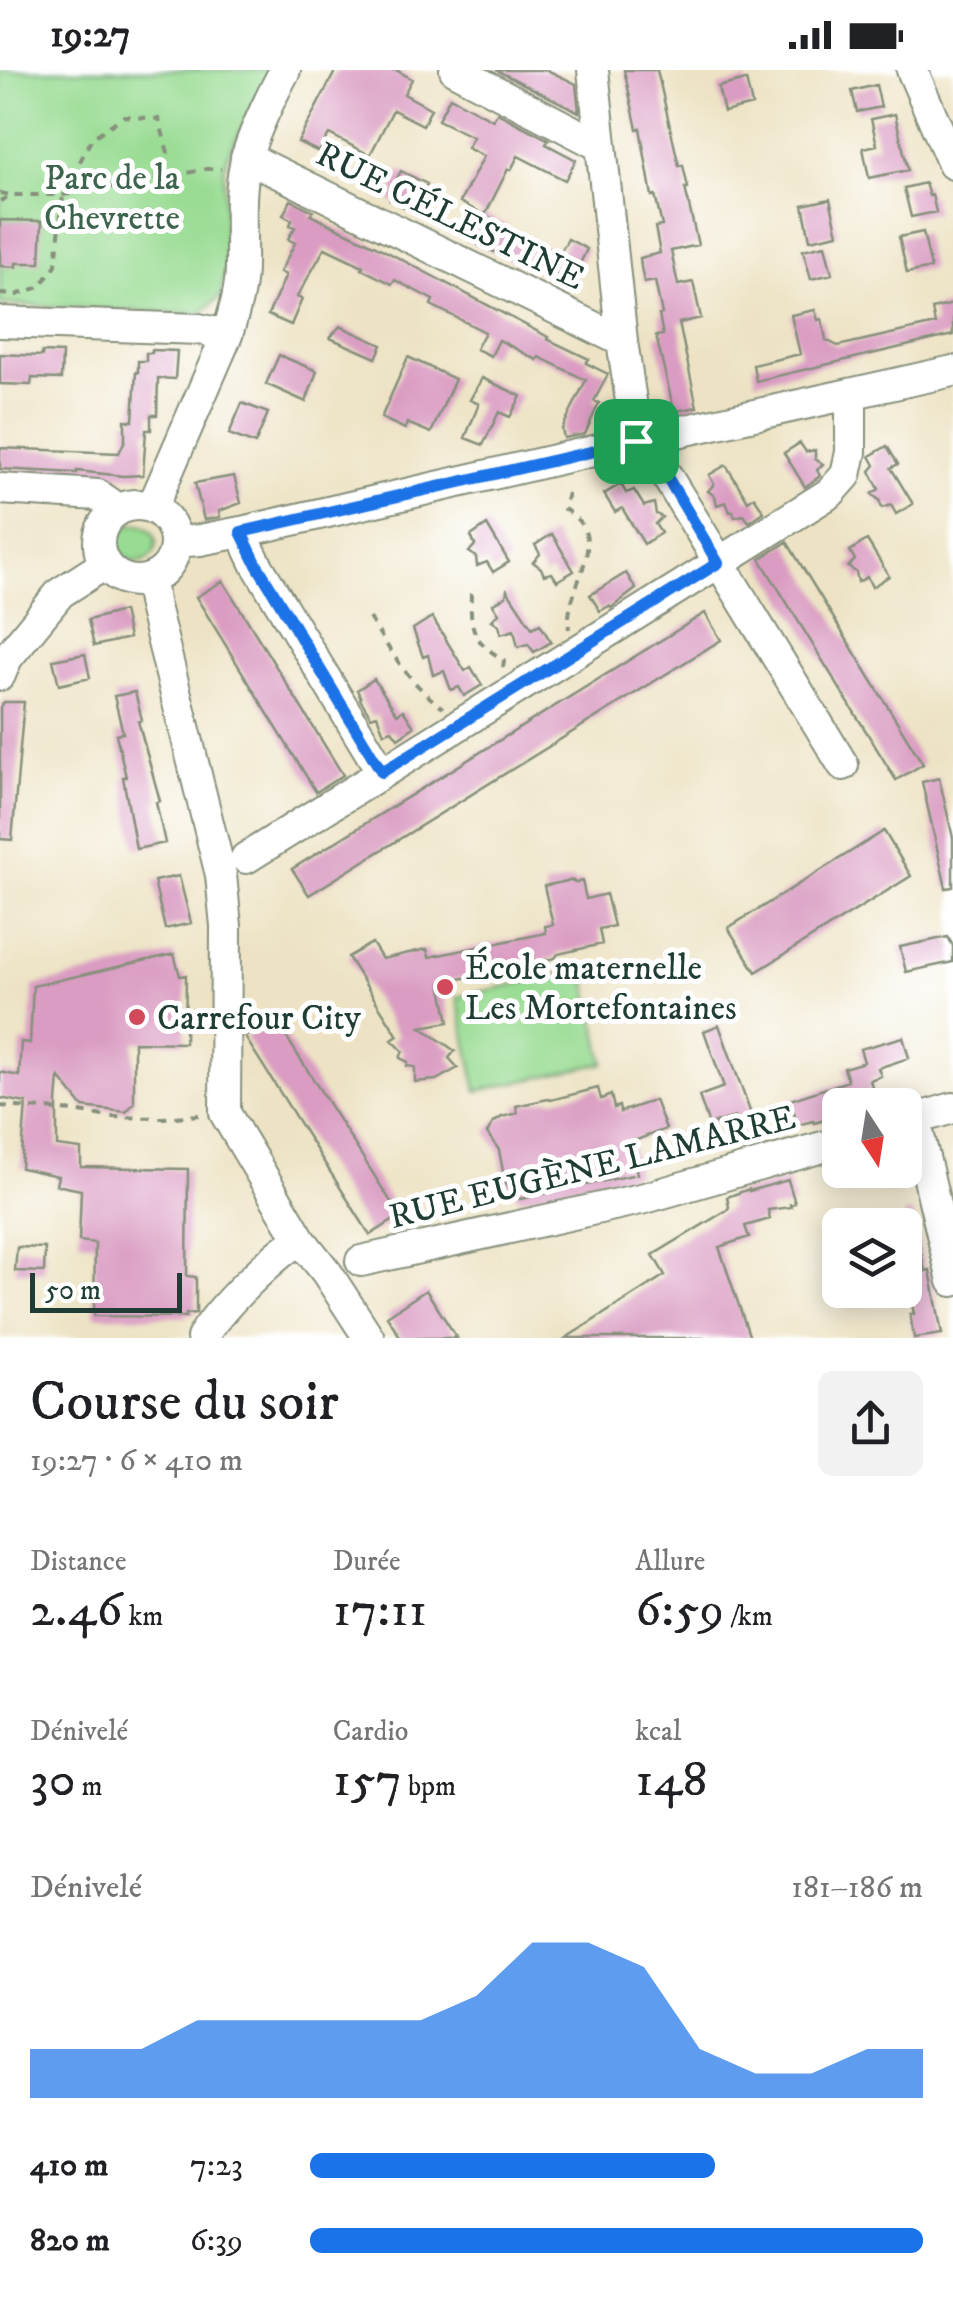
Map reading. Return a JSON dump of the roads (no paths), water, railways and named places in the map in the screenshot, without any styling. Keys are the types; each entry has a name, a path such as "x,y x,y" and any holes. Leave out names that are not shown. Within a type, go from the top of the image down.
{"street":[{"path":"152,508 226,335 238,297 245,163 285,70"},
{"path":"455,70 602,146"},
{"path":"593,70 622,341 640,440 660,458 663,470 718,563 843,765"},
{"path":"912,70 953,164"},
{"name":"RUE CÉLESTINE","path":"245,163 622,341"},
{"path":"0,322 199,330 226,335"},
{"path":"175,542 241,532 953,371"},
{"path":"246,858 830,493 846,474 851,452 851,394"},
{"path":"0,489 98,495 111,504 114,513"},
{"path":"132,506 152,508 168,522 175,542 174,554 162,571 150,578 122,578 105,564 100,554 99,542 106,521 132,506"},
{"path":"241,532 382,772"},
{"path":"0,674 7,658 60,593 105,564"},
{"path":"150,578 220,875 226,926 225,1113 300,1239 369,1338"},
{"path":"922,1117 953,1108"},
{"name":"RUE EUGÈNE LAMARRE","path":"361,1261 645,1198 822,1147"},
{"path":"922,1166 953,1281"},
{"path":"202,1338 212,1320 285,1248 300,1239"}],"place":[{"name":"École maternelle Les Mortefontaines","path":"445,987"},
{"name":"Carrefour City","path":"137,1017"}],"park label":[{"name":"Parc de la Chevrette","path":"112,197"}]}
